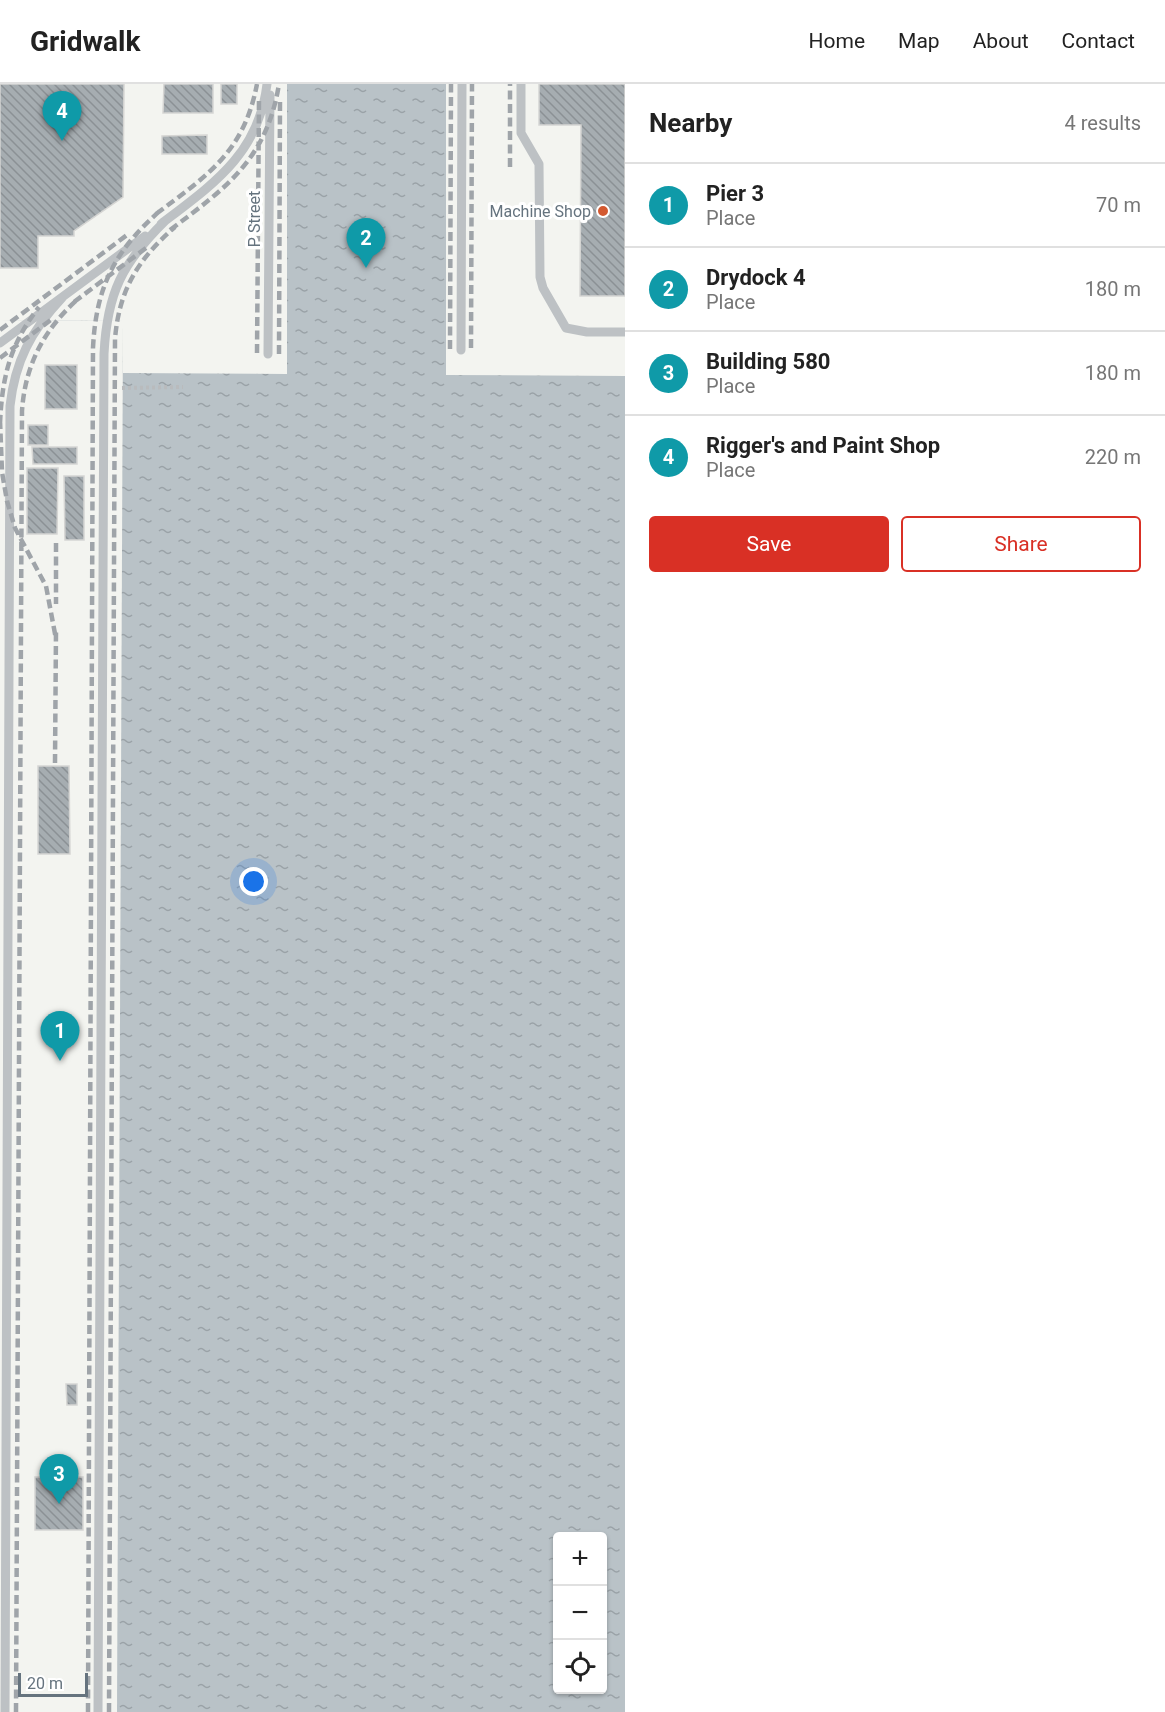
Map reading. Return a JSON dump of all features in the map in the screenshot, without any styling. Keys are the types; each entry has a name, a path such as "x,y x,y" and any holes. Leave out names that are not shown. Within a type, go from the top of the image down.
{"lane":[{"path":"0,344 210,188 239,157 259,119 268,84"},
{"name":"P Street","path":"268,84 268,354"},
{"path":"461,350 462,84"},
{"path":"521,84 521,132 539,164 540,277 543,288 566,328 587,332 625,332"},
{"path":"98,1712 104,354 107,318 120,276 149,237 166,220"},
{"path":"5,1712 10,406 16,372 27,344 49,311 62,297"},
{"path":"0,352 40,313"}],"path":[{"path":"122,388 183,387"}],"water":[{"path":"287,84 446,84 446,375 625,376 625,1712 0,1712 0,320 123,321 123,373 287,374"}],"pier":[{"path":"0,320 123,321 117,1712 0,1712"}],"building":[{"path":"0,84 124,84 123,197 74,231 74,236 38,236 38,268 0,268"},
{"path":"164,84 213,84 213,113 163,113"},
{"path":"221,84 237,84 237,104 221,104"},
{"name":"Machine Shop","path":"539,84 625,84 625,296 580,296 581,125 539,125"},
{"path":"207,135 207,154 162,154 162,136"},
{"path":"45,365 77,365 77,409 45,409"},
{"path":"28,425 48,425 48,445 28,445"},
{"path":"32,447 77,447 77,464 33,464"},
{"path":"27,468 58,468 57,534 27,534"},
{"path":"64,476 84,476 84,540 65,540"},
{"path":"38,766 69,766 70,854 38,854"},
{"path":"66,1384 77,1384 77,1405 67,1405"},
{"path":"35,1477 83,1477 83,1530 35,1530"}],"railway":[{"path":"156,214 207,174 233,145 251,108 257,84"},
{"path":"170,230 226,185 254,152 265,133 279,84"},
{"path":"450,349 451,84"},
{"path":"471,348 472,84"},
{"path":"510,84 510,167"},
{"path":"257,353 259,98"},
{"path":"279,354 280,102"},
{"path":"88,1712 93,348 98,306 111,271 132,239 162,209"},
{"path":"109,1712 115,339 117,321 126,290 151,251 175,227"},
{"path":"0,330 127,235"},
{"path":"74,302 146,248"},
{"path":"16,1712 22,411 27,378 38,349 56,322 79,298"},
{"path":"0,424 9,362 21,334 39,307"},
{"path":"0,358 52,319"},
{"path":"0,420 2,472 7,501 15,528 46,586 56,639"},
{"path":"56,543 56,604"},
{"path":"55,763 56,631"}],"place":[{"name":"Rigger's and Paint Shop","path":"62,141"},
{"name":"Machine Shop","path":"603,211"},
{"name":"Drydock 4","path":"366,268"},
{"name":"Pier 3","path":"60,1061"},
{"name":"Building 580","path":"59,1504"}]}
